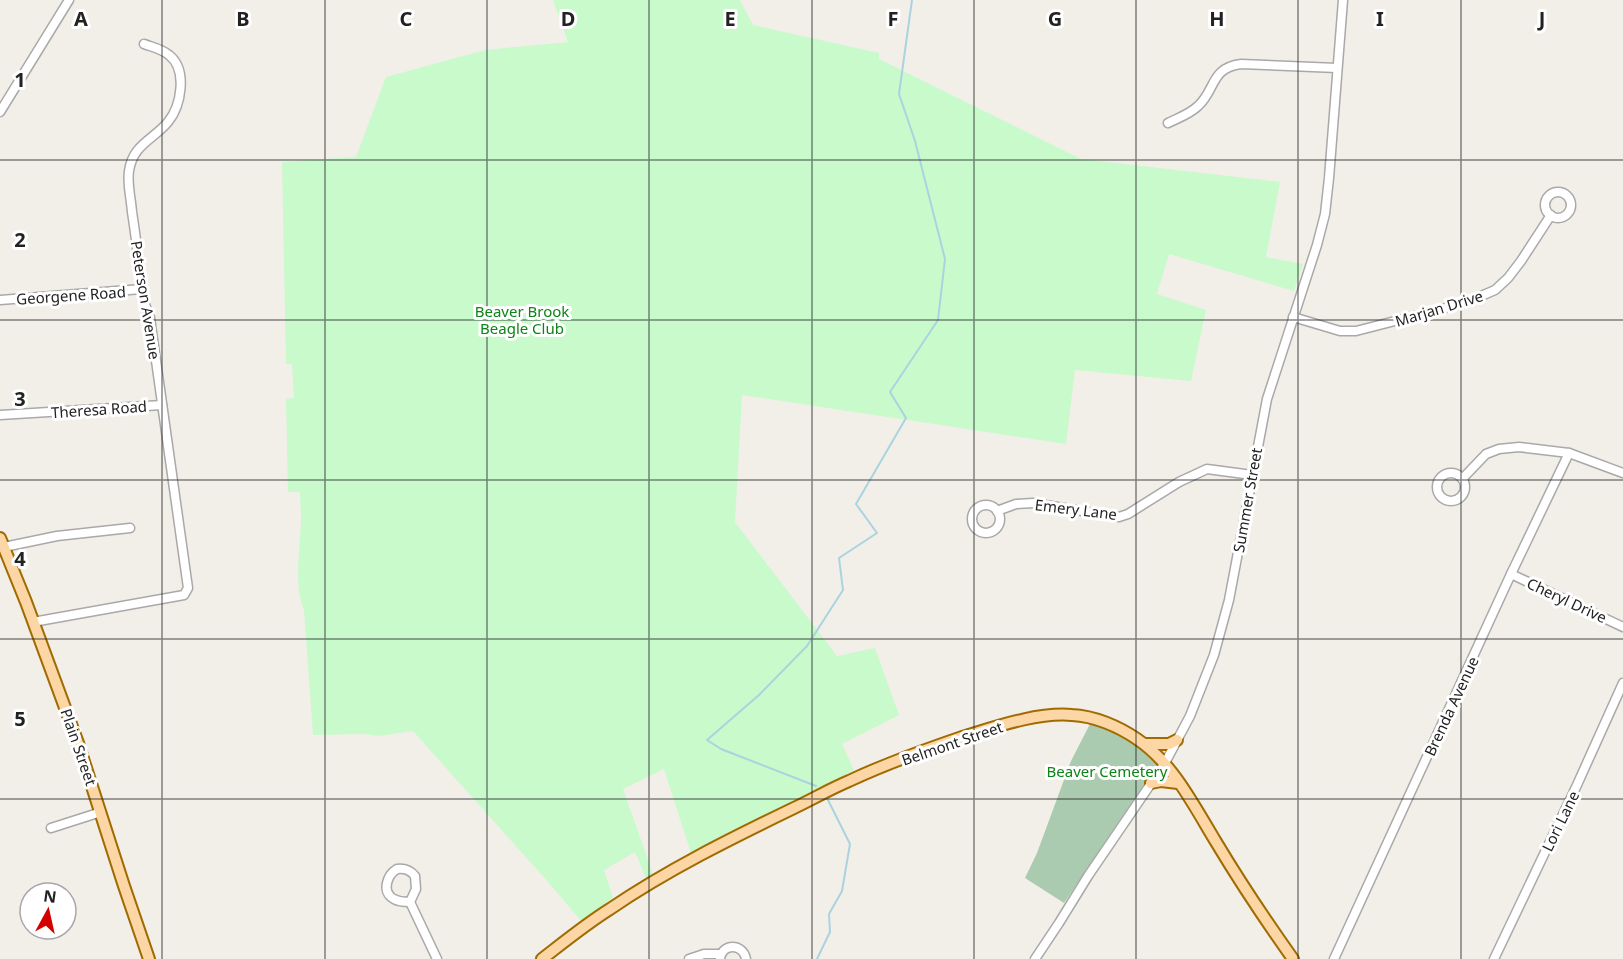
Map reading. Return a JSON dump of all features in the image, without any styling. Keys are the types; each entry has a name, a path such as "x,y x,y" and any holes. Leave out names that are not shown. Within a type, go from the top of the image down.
{"main road":[{"name":"Plain Street","path":"2,543 80,749 149,959"},
{"name":"Belmont Street","path":"542,959 610,909 693,860 849,781 947,742 989,729 1029,719 1071,714 1102,722 1124,732 1145,744 1165,763 1293,959"},
{"path":"1145,744 1169,744 1178,740"},
{"path":"1151,783 1161,781 1178,783"}],"street":[{"path":"0,112 69,0"},
{"name":"Summer Street","path":"1035,959 1165,763 1190,716 1219,641 1267,399 1325,214 1343,0"},
{"name":"Peterson Avenue","path":"33,622 184,595 188,588 150,318 142,289 129,173 139,147 162,128 175,111 180,80 179,70 169,55 144,44"},
{"path":"1168,123 1198,107 1216,76 1229,67 1247,64 1337,68"},
{"name":"Marjan Drive","path":"1293,317 1340,331 1356,331 1475,299 1495,290 1508,278 1551,215"},
{"name":"Georgene Road","path":"0,300 142,289"},
{"name":"Theresa Road","path":"0,416 162,405"},
{"path":"1463,478 1486,454 1499,449 1519,447 1569,453 1623,472"},
{"name":"Brenda Avenue","path":"1334,959 1569,453"},
{"name":"Emery Lane","path":"997,511 1016,504 1033,503 1119,517 1128,514 1179,482 1207,469 1252,475"},
{"path":"2,543 130,528"},
{"name":"Cheryl Drive","path":"1511,574 1623,627"},
{"name":"Lori Lane","path":"1494,959 1623,683"},
{"path":"51,828 100,812"},
{"path":"410,902 437,959"},
{"path":"689,959 704,954 720,957 727,948 737,948 744,952 746,959"}],"green space":[{"name":"Beaver Brook Beagle Club","path":"553,0 740,0 753,25 879,53 879,59 1081,159 1280,182 1266,257 1303,264 1294,291 1169,254 1157,294 1206,310 1191,381 1075,370 1066,444 742,395 735,522 837,656 875,648 899,715 842,744 854,770 691,853 664,769 623,789 653,874 646,878 635,852 604,870 613,898 581,921 413,731 379,736 313,735 304,610 298,576 300,492 288,492 286,399 294,398 292,364 286,364 282,162 356,157 386,77 485,50 568,42"},
{"name":"Beaver Cemetery","path":"1094,721 1123,736 1157,762 1157,765 1064,903 1025,878 1037,853 1071,761 1091,722"}],"waterway":[{"path":"816,786 721,749 707,740 759,695 807,646 843,590 839,558 877,533 856,504 906,418 890,392 938,320 945,259 915,141 899,94 912,0"},
{"path":"817,959 830,932 829,914 842,891 850,844 827,798"}]}
